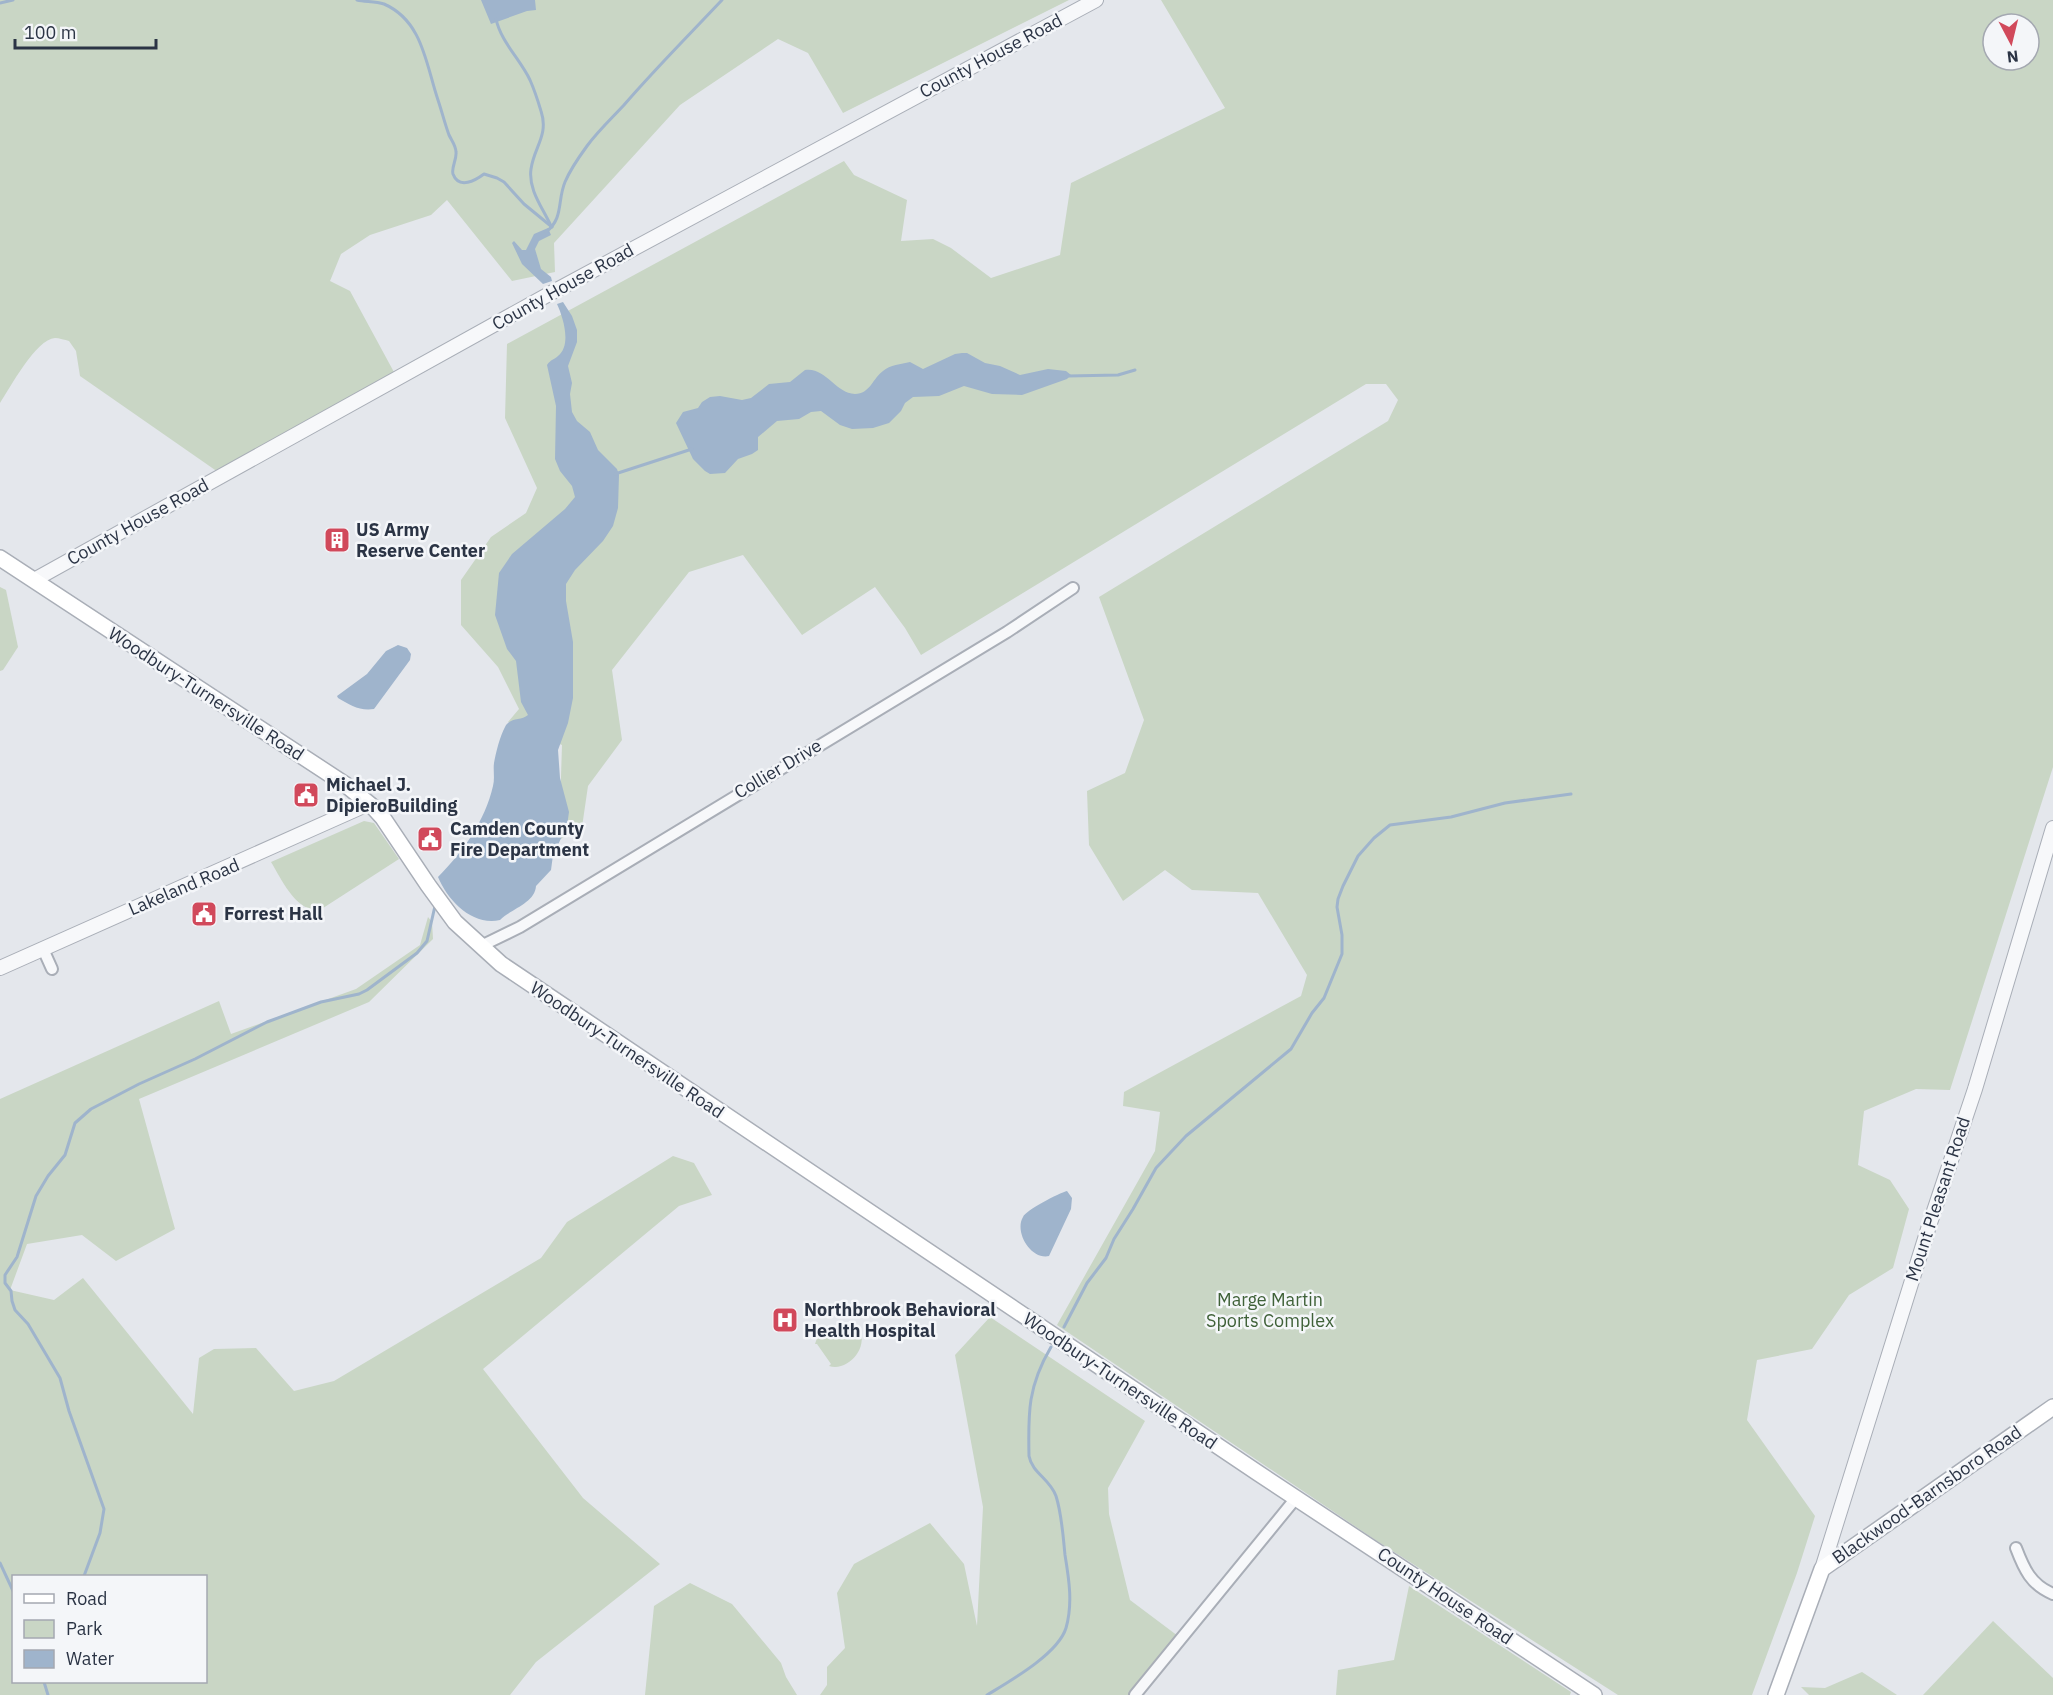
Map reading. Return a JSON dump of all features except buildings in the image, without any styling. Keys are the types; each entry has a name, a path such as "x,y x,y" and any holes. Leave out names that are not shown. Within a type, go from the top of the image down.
{"main road":[{"name":"Woodbury-Turnersville Road","path":"0,558 344,784 383,818 448,912 466,933 501,964 1296,1498"},
{"name":"Blackwood-Barnsboro Road","path":"1776,1695 1822,1569 2053,1407"},
{"name":"County House Road","path":"1296,1498 1594,1695"}],"street":[{"name":"County House Road","path":"34,580 550,293 1096,0"},
{"name":"Collier Drive","path":"481,946 520,927 1007,632 1073,588"},
{"name":"Lakeland Road","path":"0,968 368,804"},
{"name":"Mount Pleasant Road","path":"1822,1569 1932,1216 1975,1089 2053,828"},
{"path":"43,949 52,969"},
{"path":"1135,1695 1296,1498"},
{"path":"2016,1548 2029,1578 2036,1585 2053,1594"}],"green space":[{"path":"0,0 1069,0 843,113 808,53 778,39 680,105 554,243 555,272 512,281 447,200 431,215 370,235 341,254 330,281 350,291 395,374 218,472 80,376 76,351 69,341 55,338 40,346 24,365 0,403"},
{"name":"Marge Martin Sports Complex","path":"1161,0 2053,0 2053,767 1950,1090 1916,1089 1864,1111 1858,1165 1890,1180 1909,1209 1893,1268 1849,1295 1812,1349 1757,1360 1747,1420 1815,1516 1797,1573 1752,1695 1618,1695 1377,1541 1057,1325 1155,1151 1160,1112 1123,1106 1124,1092 1301,996 1307,975 1258,893 1192,890 1165,870 1123,901 1089,845 1087,791 1125,773 1144,720 1099,597 1388,421 1398,400 1386,384 1366,384 921,655 905,628 875,587 802,635 743,555 689,572 612,670 622,740 588,786 582,827 559,840 562,745 508,722 519,709 498,667 461,625 461,580 491,537 526,513 537,488 505,418 507,344 844,161 854,175 907,200 901,241 933,239 951,248 991,278 1060,255 1071,183 1225,108"},
{"path":"0,587 6,590 18,647 0,671"},
{"path":"364,821 374,823 399,859 320,910 304,906 290,893 271,862"},
{"path":"428,917 432,922 433,939 369,1002 139,1099 175,1229 116,1261 82,1235 27,1244 10,1290 54,1300 83,1278 193,1414 199,1358 214,1349 256,1348 294,1391 334,1381 541,1258 567,1222 673,1156 694,1163 712,1195 679,1206 483,1369 583,1498 660,1564 536,1662 510,1695 0,1695 0,1099 219,1001 231,1034 356,989 420,945"},
{"path":"990,1317 1145,1421 1108,1488 1109,1514 1130,1600 1182,1639 1136,1695 820,1695 827,1685 827,1667 845,1648 837,1593 854,1564 930,1523 964,1564 977,1626 983,1507 955,1355"},
{"path":"840,1325 860,1331 861,1345 854,1358 843,1366 829,1366 831,1364 815,1344 819,1332"},
{"path":"690,1583 732,1604 781,1663 797,1695 645,1695 654,1606"},
{"path":"1409,1586 1571,1692 1570,1695 1336,1695 1338,1670 1394,1660"},
{"path":"1993,1621 2053,1678 2053,1695 1923,1695"},
{"path":"1862,1672 1897,1695 1809,1695 1801,1687 1825,1688"}],"water":[{"path":"481,0 535,0 536,10 491,24"},
{"path":"548,228 551,235 539,241 535,249 541,269 551,277 552,281 543,284 522,264 512,243 514,241 522,250 526,250 534,234"},
{"path":"563,302 577,330 577,342 568,366 572,383 570,394 572,412 577,421 590,432 598,450 617,469 619,475 618,508 613,526 603,541 575,570 566,584 566,601 573,642 573,698 568,723 558,750 560,778 569,812 567,826 553,855 551,870 536,886 532,897 500,920 490,921 462,910 448,895 438,877 472,835 485,811 493,786 496,754 505,727 513,720 528,715 521,702 516,661 507,649 495,615 499,573 512,554 565,509 575,497 572,486 560,471 555,459 556,406 547,365 558,356 565,345 564,323 557,304"},
{"path":"967,353 985,363 1000,366 1020,375 1048,369 1066,371 1071,375 1067,379 1022,395 992,394 964,386 939,396 913,397 905,403 901,411 889,423 873,428 852,429 840,425 821,411 811,412 799,419 777,421 758,437 758,450 738,459 725,473 710,474 693,459 676,423 683,412 698,408 710,397 720,396 742,400 751,398 769,384 790,382 805,370 819,372 848,393 855,394 864,391 880,374 892,366 910,362 923,369 955,354"},
{"path":"398,645 407,648 411,654 410,660 374,709 359,708 338,698 337,696 367,674 386,651"},
{"path":"1067,1191 1072,1198 1071,1209 1049,1256 1036,1254 1026,1244 1023,1237 1021,1223 1023,1217 1036,1206"}],"waterway":[{"path":"0,3 13,0"},
{"path":"357,0 384,4 407,21 415,33 426,59 455,148 453,174 456,179 463,183 477,179 484,174 497,178 552,227"},
{"path":"546,232 552,227 558,215 567,177 587,146 722,0"},
{"path":"496,19 506,43 530,80 541,111 542,134 533,161 531,177 534,192 551,226"},
{"path":"1068,376 1118,375 1135,370"},
{"path":"615,474 692,449"},
{"path":"1064,1327 1087,1283 1106,1258 1114,1239 1156,1168 1186,1136 1291,1049 1312,1013 1324,998 1342,954 1338,899 1358,856 1374,838 1390,825 1451,817 1505,803 1571,794"},
{"path":"84,1575 100,1533 104,1509 69,1411 60,1378 28,1324 15,1310 11,1291 5,1283 5,1275 17,1257 36,1196 65,1155 75,1123 91,1109 267,1022 321,1002 359,994 367,990 417,953 427,941 435,906"},
{"path":"987,1695 1044,1657 1061,1638 1068,1619 1069,1582 1058,1503 1050,1485 1034,1467 1029,1456 1031,1400 1038,1374 1051,1347"},
{"path":"0,1563 12,1589"},
{"path":"44,1683 48,1695"}],"place":[{"name":"US Army Reserve Center","path":"337,540"},
{"name":"Michael J. DipieroBuilding","path":"306,795"},
{"name":"Camden County Fire Department","path":"430,839"},
{"name":"Forrest Hall","path":"204,914"},
{"name":"Northbrook Behavioral Health Hospital","path":"785,1320"}]}
